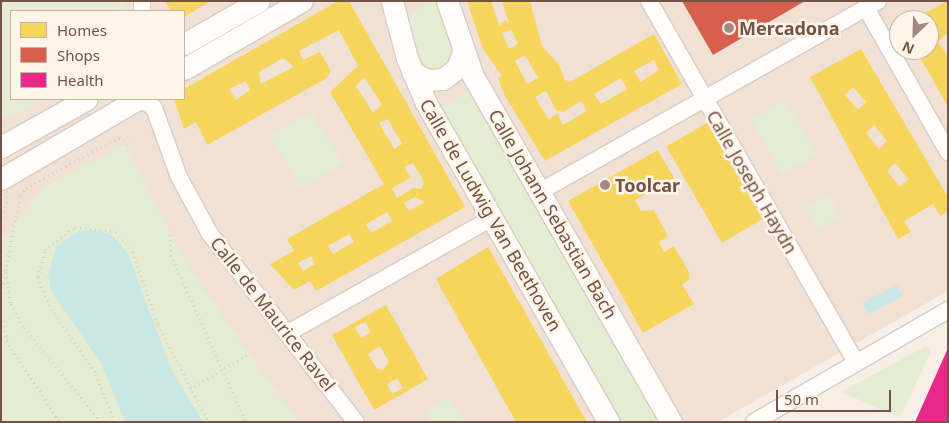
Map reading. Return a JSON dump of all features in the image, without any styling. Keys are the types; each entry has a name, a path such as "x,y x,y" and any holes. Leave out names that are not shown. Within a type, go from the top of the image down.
{"street":[{"path":"185,43 259,1"},
{"path":"185,68 302,1"},
{"name":"Calle de Ludwig Van Beethoven","path":"392,1 412,72 492,218 608,422"},
{"name":"Calle Johann Sebastian Bach","path":"447,1 463,52 671,422"},
{"name":"Calle Joseph Haydn","path":"649,1 856,363"},
{"path":"541,190 872,5 948,152"},
{"path":"412,72 427,80 443,79 457,68 463,52"},
{"path":"1,147 85,100"},
{"path":"1,179 138,100"},
{"name":"Calle de Maurice Ravel","path":"142,100 154,108 180,177 210,234 356,422"},
{"path":"288,332 492,218"},
{"path":"754,422 948,310"}],"path":[{"path":"1,293 20,195 26,188 120,137 130,145"},
{"path":"114,422 95,372 48,306 38,277 45,250 75,227 116,232 133,252 158,325 209,422"},
{"path":"170,230 171,254 246,422"},
{"path":"5,271 10,304 23,327 100,422"},
{"path":"1,316 8,345 60,422"},
{"path":"190,389 248,354"}],"shaded area":[{"path":"1,1 948,1 948,291 718,422 1,422"}],"green space":[{"path":"1,1 124,1 125,10 10,10 10,100 46,100 8,118 1,117"},
{"path":"428,1 443,1 454,64 424,74 401,23"},
{"path":"474,88 666,421 617,422 437,110"},
{"path":"786,100 817,155 782,174 751,119"},
{"path":"311,111 342,163 301,188 270,136"},
{"path":"125,145 191,271 298,422 1,422 1,242 45,186"},
{"path":"828,194 841,216 819,230 806,207"},
{"path":"926,346 931,351 900,417 841,392"},
{"path":"450,397 464,422 431,422 426,411"}],"water":[{"path":"95,230 113,236 128,254 172,371 203,422 125,422 101,363 51,291 48,275 56,247 79,231"},
{"path":"897,285 903,297 868,314 862,303"}],"building: Homes":[{"path":"165,1 211,1 185,16 185,10 170,10"},
{"path":"338,1 349,1 465,207 316,291 310,281 294,290 270,264 294,251 287,239 384,184 330,92 358,66 339,30 299,51 303,60 320,52 331,71 327,78 207,145 196,122 184,129 174,100 185,100 185,88","holes":["283,58 293,66 261,84 259,72","364,77 382,104 373,113 356,86","246,81 250,90 236,100 229,89","388,119 402,144 394,149 379,123","413,163 424,182 421,189 413,188 397,198 392,188 411,178 404,167","415,197 425,202 409,211 404,203","387,212 392,221 371,233 366,224","349,234 354,242 333,254 328,246","311,256 315,264 303,271 298,263"]},
{"path":"467,1 491,1 499,26 505,20 509,23 502,1 530,1 542,46 559,65 565,80 570,82 654,34 682,84 545,161 505,96 498,78 502,76 483,49","holes":["511,30 518,44 509,49 502,33","525,55 538,78 527,84 515,61","654,60 659,70 640,82 634,71","621,78 627,89 601,104 594,94","546,91 556,110 563,112 581,101 587,111 563,125 557,113 549,120 535,97"]},
{"path":"948,1 948,37 946,34 939,41 939,10 930,10"},
{"path":"939,43 948,56 948,107 922,60 939,60"},
{"path":"861,49 948,197 948,211 940,216 933,204 904,221 911,232 898,239 810,77","holes":["853,87 866,102 858,110 845,95","874,125 887,141 879,149 866,133","895,163 908,179 900,187 887,171"]},
{"path":"707,123 762,219 722,243 666,146"},
{"path":"658,150 674,178 635,200 641,211 654,210 668,236 659,242 664,252 674,246 689,272 689,280 682,284 694,304 643,333 568,201"},
{"path":"488,247 587,422 516,422 436,279"},
{"path":"386,305 428,379 374,410 332,335","holes":["365,322 371,332 361,338 355,327","380,346 389,362 383,370 377,369 368,354","397,378 403,388 392,394 387,384"]}],"building: Shops":[{"name":"Mercadona","path":"682,1 805,1 713,55"}],"building: Health":[{"path":"948,348 948,422 915,422 944,357"}],"place":[{"name":"Mercadona","path":"729,28"},
{"name":"Toolcar","path":"605,185"}]}
